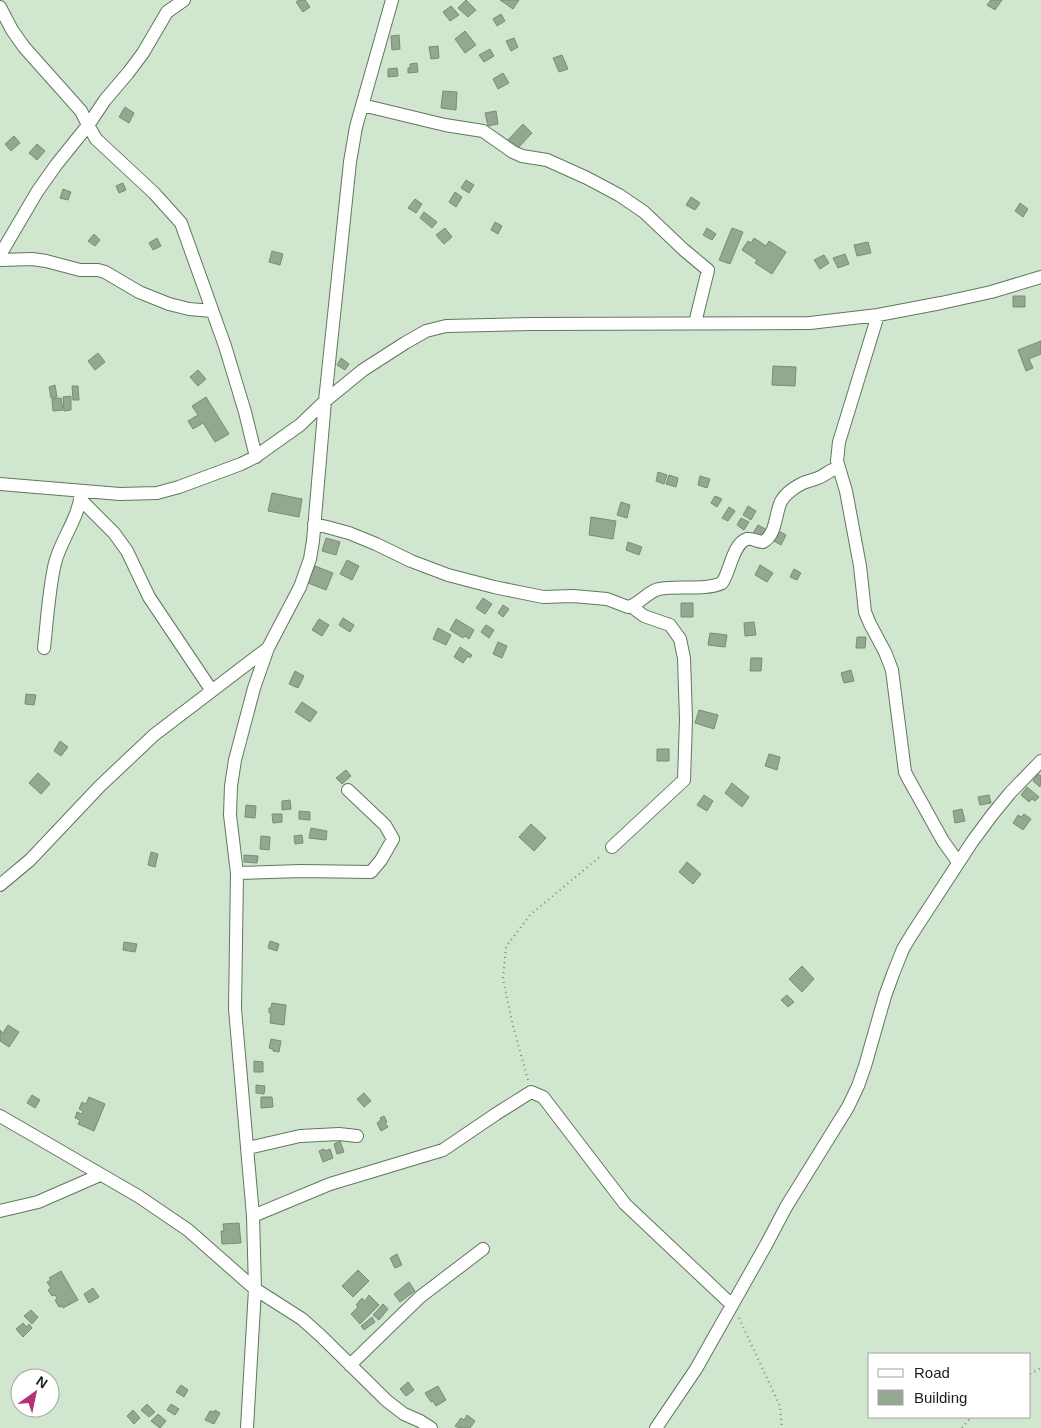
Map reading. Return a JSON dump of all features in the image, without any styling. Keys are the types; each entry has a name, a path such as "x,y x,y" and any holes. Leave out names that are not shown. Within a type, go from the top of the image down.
{"street":[{"path":"0,255 37,192 105,100 128,74 143,53 167,12 184,0"},
{"path":"247,1428 255,1289 253,1216 235,1009 237,873 230,815 231,786 235,760 254,688 268,648 300,587 310,559 350,162 356,128 392,0"},
{"path":"0,7 18,40 81,111 96,139 148,187 181,223 225,346 245,412 256,457"},
{"path":"362,105 437,124 483,132 513,152 522,156 546,160 604,186 630,202 655,221 684,250 708,270 695,323"},
{"path":"0,260 32,258 80,270 98,270 105,272 139,292 169,304 189,309 212,311"},
{"path":"0,484 80,495 157,493 179,487 256,457 300,425 325,401 363,370 405,342 426,331 446,326 810,323 878,315 941,303 991,292 1041,276"},
{"path":"878,315 839,442 836,461 846,490 860,566 865,612 892,670 905,772 943,842 958,862"},
{"path":"314,524 327,526 358,537 448,575 494,588 543,597 596,597 631,606 656,589 722,584 742,542 750,539 763,542 768,538 776,522 780,503 784,498 803,483 839,468"},
{"path":"44,648 55,563 75,515 80,495"},
{"path":"80,495 114,533 127,551 149,597 212,691"},
{"path":"612,847 684,780 686,719 684,658 680,639 670,625 644,616 631,606"},
{"path":"0,885 30,860 100,786 154,735 268,648"},
{"path":"656,1428 696,1370 786,1207 848,1107 865,1066 885,996 903,949 972,842 1010,793 1041,762"},
{"path":"237,873 301,870 370,872 381,860 393,839 385,824 348,790"},
{"path":"253,1216 330,1184 443,1150 532,1092 543,1097 625,1204 732,1305"},
{"path":"0,1116 138,1196 188,1230 255,1289 302,1320 321,1336 404,1414 431,1428"},
{"path":"248,1148 300,1136 339,1134 358,1136"},
{"path":"0,1211 38,1202 100,1175"},
{"path":"350,1365 420,1297 483,1249"}],"path":[{"path":"532,1092 513,1026 503,979 506,946 530,915 612,847"},
{"path":"732,1305 780,1406 782,1428"},
{"path":"962,1428 970,1418"}],"building":[{"path":"305,0 310,7 303,12 296,2"},
{"path":"466,0 476,10 468,17 458,8"},
{"path":"500,0 519,0 513,9"},
{"path":"991,0 1002,0 995,10 987,5"},
{"path":"451,6 459,15 450,21 443,12"},
{"path":"501,14 505,21 497,26 493,19"},
{"path":"465,31 476,45 465,53 455,39"},
{"path":"399,35 400,49 392,50 391,36"},
{"path":"514,38 518,47 511,51 506,41"},
{"path":"438,46 439,58 431,59 429,47"},
{"path":"490,49 494,56 484,62 479,55"},
{"path":"562,55 568,69 559,72 553,58"},
{"path":"417,63 418,72 408,73 410,64"},
{"path":"397,68 398,76 388,77 388,69"},
{"path":"503,73 509,83 498,89 493,79"},
{"path":"443,91 457,92 456,110 441,108"},
{"path":"125,107 134,113 129,123 119,117"},
{"path":"496,111 498,124 488,126 485,113"},
{"path":"523,124 532,133 517,149 507,141"},
{"path":"14,136 20,143 11,151 5,144"},
{"path":"37,144 45,151 37,160 29,153"},
{"path":"466,180 474,185 469,193 461,188"},
{"path":"123,183 126,190 119,193 116,186"},
{"path":"63,189 71,192 68,200 60,198"},
{"path":"455,192 462,197 456,207 449,202"},
{"path":"691,197 700,203 695,210 686,205"},
{"path":"415,199 422,204 416,213 408,208"},
{"path":"1020,203 1028,209 1023,217 1015,211"},
{"path":"424,212 437,222 432,228 420,218"},
{"path":"495,222 502,226 498,234 491,230"},
{"path":"445,228 452,237 444,244 436,235"},
{"path":"707,228 716,234 712,240 703,235"},
{"path":"732,228 743,232 730,264 719,260"},
{"path":"94,234 100,240 95,246 88,241"},
{"path":"157,238 161,246 153,250 149,243"},
{"path":"754,238 766,246 769,241 786,252 772,274 755,263 757,260 742,250 748,241 751,243"},
{"path":"868,242 871,253 857,256 854,245"},
{"path":"272,251 283,254 280,265 269,262"},
{"path":"845,254 849,264 838,268 833,258"},
{"path":"824,255 829,263 820,269 814,260"},
{"path":"1013,296 1025,296 1025,307 1013,307"},
{"path":"1041,341 1041,354 1029,359 1033,368 1026,371 1018,350"},
{"path":"98,353 105,362 95,370 88,361"},
{"path":"341,358 349,364 345,370 337,365"},
{"path":"773,366 796,367 795,386 772,385"},
{"path":"198,370 206,379 198,386 190,377"},
{"path":"55,385 57,397 51,398 49,387"},
{"path":"72,386 78,386 79,400 73,400"},
{"path":"71,396 71,410 64,411 63,397"},
{"path":"206,397 229,434 215,442 203,423 193,429 188,421 198,415 192,406"},
{"path":"61,398 63,410 53,411 52,399"},
{"path":"658,472 667,475 664,484 656,481"},
{"path":"669,475 678,478 676,487 666,484"},
{"path":"700,476 710,479 707,488 698,485"},
{"path":"272,493 302,499 299,517 268,511"},
{"path":"715,496 722,499 717,507 711,503"},
{"path":"621,502 630,505 627,518 617,515"},
{"path":"748,506 756,511 751,520 743,515"},
{"path":"729,507 735,511 728,521 722,518"},
{"path":"591,517 616,521 613,539 589,535"},
{"path":"741,518 749,522 744,530 737,525"},
{"path":"758,525 767,530 761,540 752,535"},
{"path":"775,529 786,535 781,545 770,539"},
{"path":"326,538 340,542 336,555 322,551"},
{"path":"628,542 642,547 639,555 626,550"},
{"path":"347,560 359,566 352,580 340,574"},
{"path":"760,565 773,573 767,582 755,575"},
{"path":"315,566 333,573 326,590 308,583"},
{"path":"794,569 801,573 797,580 790,577"},
{"path":"483,598 492,604 485,614 476,608"},
{"path":"681,603 693,603 693,617 681,617"},
{"path":"503,605 509,609 503,617 498,613"},
{"path":"343,618 354,625 350,632 339,625"},
{"path":"319,619 329,625 322,636 312,630"},
{"path":"456,619 474,630 469,639 465,636 463,638 450,630"},
{"path":"754,622 756,635 745,636 744,623"},
{"path":"486,625 494,630 489,638 481,632"},
{"path":"438,628 451,635 446,645 433,639"},
{"path":"710,633 727,635 725,647 708,645"},
{"path":"857,637 866,637 865,648 856,648"},
{"path":"498,642 507,646 502,658 493,654"},
{"path":"460,647 472,655 470,658 468,656 463,663 454,657"},
{"path":"751,658 762,658 761,671 750,671"},
{"path":"851,670 854,681 844,683 841,673"},
{"path":"295,671 304,676 298,688 289,684"},
{"path":"26,694 36,695 34,705 25,704"},
{"path":"302,702 317,712 310,722 295,712"},
{"path":"699,710 718,715 714,729 695,723"},
{"path":"60,741 68,747 61,756 54,751"},
{"path":"657,749 669,749 669,761 657,761"},
{"path":"769,754 780,757 777,770 765,766"},
{"path":"346,770 351,776 342,784 336,778"},
{"path":"38,773 50,784 41,794 29,783"},
{"path":"1038,774 1041,776 1040,787 1033,781"},
{"path":"732,783 749,797 742,807 725,793"},
{"path":"1027,787 1039,797 1035,801 1032,799 1029,802 1021,795"},
{"path":"704,795 713,801 707,811 697,805"},
{"path":"989,795 991,803 980,805 978,797"},
{"path":"290,800 291,809 282,810 282,801"},
{"path":"246,805 256,806 255,818 245,817"},
{"path":"962,809 965,821 955,823 953,811"},
{"path":"299,811 310,812 310,820 299,819"},
{"path":"272,814 282,814 282,822 273,823"},
{"path":"1024,814 1031,819 1023,830 1013,823 1018,815 1021,817"},
{"path":"531,824 546,838 534,851 519,837"},
{"path":"311,828 327,831 326,840 309,838"},
{"path":"302,835 303,843 295,844 294,836"},
{"path":"261,836 270,837 269,850 260,849"},
{"path":"151,852 158,854 155,867 148,865"},
{"path":"244,855 258,856 257,863 244,862"},
{"path":"687,862 701,874 693,884 679,872"},
{"path":"270,941 279,944 277,951 268,948"},
{"path":"124,942 137,944 135,952 123,950"},
{"path":"802,966 814,979 802,992 789,979"},
{"path":"787,995 794,1002 788,1007 781,1000"},
{"path":"272,1003 286,1005 284,1025 270,1023 271,1013 269,1013 269,1008 271,1008"},
{"path":"8,1025 19,1032 9,1047 0,1041 0,1030 3,1033"},
{"path":"271,1039 281,1041 279,1052 269,1048"},
{"path":"254,1061 263,1062 263,1072 254,1072"},
{"path":"256,1085 265,1086 264,1094 256,1093"},
{"path":"364,1093 371,1101 364,1107 357,1099"},
{"path":"32,1095 40,1100 35,1108 27,1103"},
{"path":"89,1097 105,1104 94,1131 78,1124 80,1120 75,1118 77,1112 82,1114 83,1111 79,1109 82,1102 86,1104"},
{"path":"261,1097 272,1097 273,1107 261,1108"},
{"path":"384,1116 388,1127 381,1131 377,1123"},
{"path":"340,1141 344,1152 337,1154 334,1144"},
{"path":"324,1149 325,1151 330,1149 333,1158 323,1162 319,1151"},
{"path":"239,1223 241,1243 222,1244 221,1231 224,1231 223,1224"},
{"path":"397,1254 402,1265 395,1268 390,1258"},
{"path":"358,1270 369,1281 353,1297 342,1286"},
{"path":"61,1271 78,1300 63,1308 62,1306 59,1307 55,1300 57,1298 55,1295 52,1296 48,1290 51,1288 47,1282 51,1280 49,1278"},
{"path":"409,1282 415,1291 400,1302 394,1294"},
{"path":"93,1288 99,1297 89,1303 84,1294"},
{"path":"369,1295 379,1305 360,1324 351,1314 358,1307 356,1305 362,1298 365,1301"},
{"path":"383,1304 388,1309 379,1320 373,1315"},
{"path":"31,1310 38,1317 32,1324 24,1316"},
{"path":"372,1317 375,1322 364,1330 361,1326"},
{"path":"23,1323 27,1327 29,1324 32,1328 23,1337 16,1329"},
{"path":"408,1382 414,1390 406,1396 400,1389"},
{"path":"181,1385 188,1390 184,1397 176,1392"},
{"path":"438,1386 446,1400 436,1406 425,1393"},
{"path":"147,1404 155,1412 149,1417 141,1410"},
{"path":"171,1404 179,1409 175,1415 167,1410"},
{"path":"133,1410 140,1418 134,1424 127,1416"},
{"path":"215,1410 220,1413 214,1424 205,1420 210,1411 214,1412"},
{"path":"158,1414 166,1421 160,1428 151,1421"},
{"path":"467,1415 475,1421 470,1428 455,1426 461,1418 464,1420"}]}
